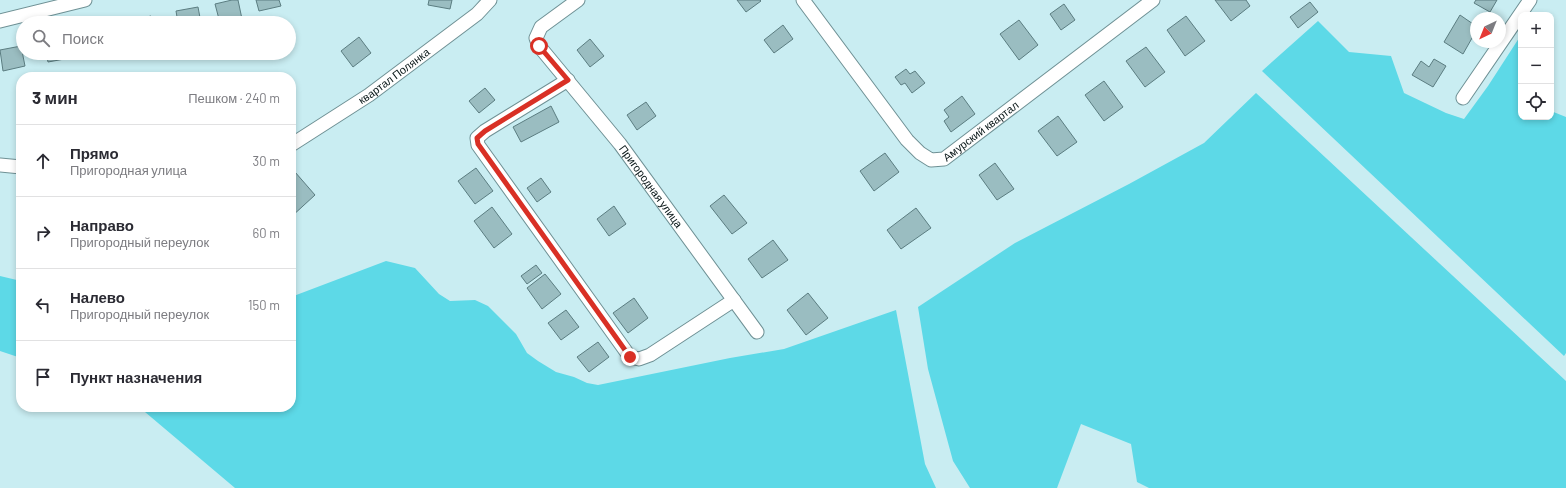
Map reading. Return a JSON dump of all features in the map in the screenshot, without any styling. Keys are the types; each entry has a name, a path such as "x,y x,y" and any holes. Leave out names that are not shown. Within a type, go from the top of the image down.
{"street":[{"path":"17,16 85,0"},
{"name":"квартал Полянка","path":"296,142 369,94 477,14 490,0"},
{"name":"Пригородная улица","path":"578,0 541,27 536,38 539,46 620,144 757,332"},
{"name":"Амурский квартал","path":"803,0 907,140 920,154 931,160 944,159 1153,0"},
{"path":"1463,98 1530,0"},
{"path":"0,20 16,16"},
{"path":"568,80 485,131 477,138 478,144 630,357 638,359 650,355 734,300"},
{"path":"0,165 16,167"}],"shaded area":[{"path":"1318,21 1349,52 1391,56 1404,93 1446,113 1464,119 1488,86 1518,40 1518,120 1554,120 1554,112 1566,117 1566,353 1564,356 1262,71"},
{"path":"1256,93 1566,381 1566,488 1149,488 1137,482 1131,444 1081,424 1057,488 970,488 953,461 928,369 918,307 1015,243 1204,143"},
{"path":"386,261 415,268 439,294 450,301 475,300 488,306 516,334 527,353 538,361 556,372 574,377 587,383 598,385 730,358 784,349 896,310 925,464 936,488 235,488 145,412 296,412 296,295"},
{"path":"0,276 16,280 16,356 0,351"}],"building":[{"path":"238,0 241,16 218,16 215,4"},
{"path":"256,0 279,0 281,6 259,11"},
{"path":"429,0 452,0 450,9 428,5"},
{"path":"737,0 760,0 761,1 746,12"},
{"path":"1215,0 1246,0 1250,6 1231,21"},
{"path":"1476,0 1497,0 1490,12 1474,3"},
{"path":"1310,2 1318,12 1298,28 1290,17"},
{"path":"1064,4 1075,20 1061,30 1050,14"},
{"path":"198,7 200,16 177,16 176,11"},
{"path":"1460,15 1470,22 1470,42 1463,54 1444,42"},
{"path":"1186,16 1205,41 1185,56 1167,30"},
{"path":"1019,20 1038,45 1019,60 1000,34"},
{"path":"783,25 793,39 774,53 764,40"},
{"path":"359,37 371,53 353,67 341,51"},
{"path":"590,39 604,56 590,67 577,50"},
{"path":"16,47 16,60 24,60 25,66 3,71 0,50"},
{"path":"1146,47 1165,72 1145,87 1126,61"},
{"path":"1434,59 1446,66 1433,87 1412,75 1421,61 1429,67"},
{"path":"48,60 59,60 48,62"},
{"path":"906,69 910,74 915,71 925,83 912,93 905,83 901,85 895,77"},
{"path":"1104,81 1123,107 1104,121 1085,95"},
{"path":"485,88 495,100 479,113 469,101"},
{"path":"962,96 975,114 951,132 944,121 949,117 944,110"},
{"path":"646,102 656,116 637,130 627,115"},
{"path":"551,106 559,122 521,142 513,127"},
{"path":"1058,116 1077,142 1057,156 1038,131"},
{"path":"885,153 899,172 874,191 860,171"},
{"path":"995,163 1014,189 997,200 979,175"},
{"path":"476,168 493,191 475,204 458,181"},
{"path":"296,173 315,195 296,212"},
{"path":"541,178 551,192 537,202 527,188"},
{"path":"724,195 747,223 732,234 710,206"},
{"path":"614,206 626,224 609,236 597,219"},
{"path":"492,207 512,234 494,248 474,221"},
{"path":"916,208 931,228 901,249 887,230"},
{"path":"773,240 788,260 762,278 748,259"},
{"path":"536,265 542,273 527,284 521,276"},
{"path":"545,274 561,294 542,309 527,288"},
{"path":"808,293 828,318 806,335 787,310"},
{"path":"634,298 648,318 628,333 613,313"},
{"path":"566,310 579,327 561,340 548,323"},
{"path":"598,342 609,357 589,372 577,357"}],"route":[{"path":"539,46 568,80 485,131 477,138 478,144 630,357"}]}
